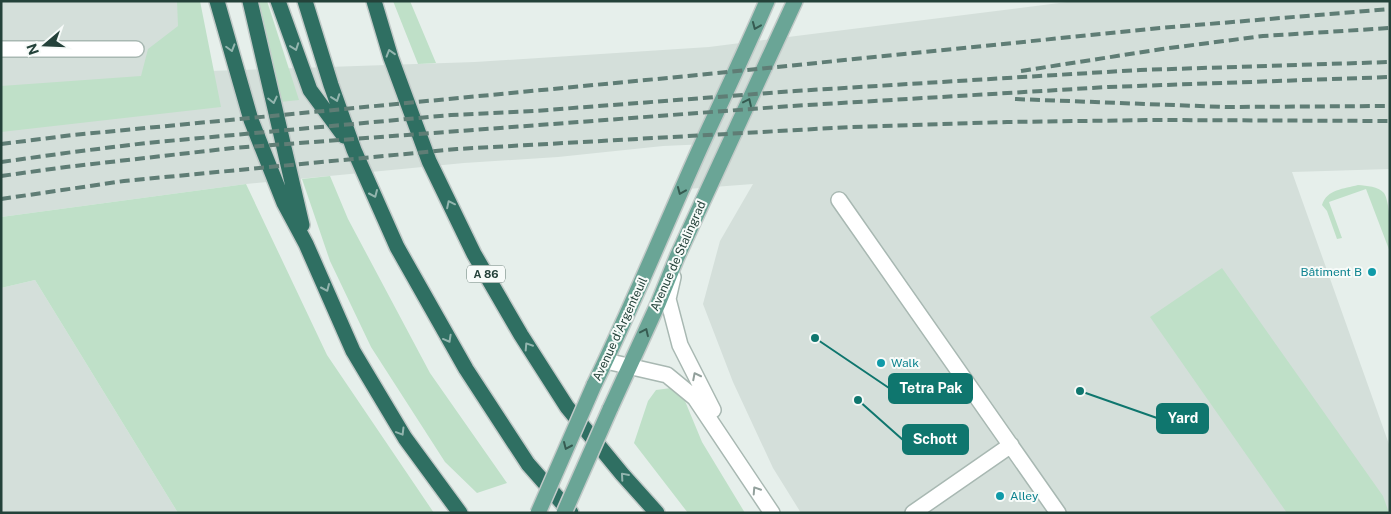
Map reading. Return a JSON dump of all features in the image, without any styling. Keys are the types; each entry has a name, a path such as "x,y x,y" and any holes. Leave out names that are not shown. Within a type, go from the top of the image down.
{"highway":[{"path":"217,1 251,120 284,204 306,244 353,352 405,438 460,513"},
{"path":"250,1 306,244"},
{"path":"278,1 310,90 354,150"},
{"path":"305,1 331,85 354,150 397,247 466,369 528,464 571,513"},
{"name":"A 86","path":"374,1 392,58 429,160 474,254 521,335 567,407 657,513"}],"main road":[{"name":"Avenue d'Argenteuil","path":"538,513 767,1"},
{"name":"Avenue de Stalingrad","path":"564,513 677,257 795,1"}],"street":[{"path":"1,49 136,49"},
{"path":"839,200 1058,513"},
{"path":"677,257 668,299 680,345 741,467"},
{"path":"606,361 666,375 695,398 772,513"},
{"path":"913,513 1011,445"}],"shaded area":[{"path":"1,1 195,1 209,71 475,62 709,47 1075,1 1390,1 1390,169 1292,172 1390,447 1390,513 801,513 773,468 733,382 703,304 720,241 753,184 687,189 708,144 464,163 246,184 1,217"},
{"path":"35,280 178,513 1,513 1,288"}],"green space":[{"path":"177,1 200,1 221,107 1,132 1,86 141,76 148,49 178,26"},
{"path":"258,1 267,1 299,100 280,102"},
{"path":"393,1 410,1 436,63 418,64"},
{"path":"330,176 348,219 430,373 507,483 477,493 445,462 371,347 330,261 302,179"},
{"path":"246,184 327,355 434,513 178,513 35,280 1,288 1,217"},
{"path":"1358,185 1376,188 1384,193 1389,213 1390,252 1366,189 1329,202 1342,238 1337,239 1327,211 1322,205 1324,200 1332,193"},
{"path":"1222,268 1383,496 1389,513 1287,513 1150,317"},
{"path":"671,388 685,401 702,442 745,513 688,513 634,443 648,401 656,390"}],"railway":[{"path":"1,144 73,135 688,76 1160,28 1390,9"},
{"path":"1021,71 1162,49 1263,36 1390,28"},
{"path":"1,162 146,143 451,115 534,111 795,91 1140,70 1390,62"},
{"path":"1,176 233,148 791,106 1108,87 1390,77"},
{"path":"1015,99 1225,107 1390,106"},
{"path":"1,199 124,181 457,149 851,127 1007,122 1154,120 1390,121"}],"place":[{"name":"Bâtiment B","path":"1372,272"},
{"name":"Tetra Pak","path":"815,338"},
{"name":"Walk","path":"881,363"},
{"name":"Yard","path":"1080,391"},
{"name":"Schott","path":"858,400"},
{"name":"Alley","path":"1000,496"}]}
